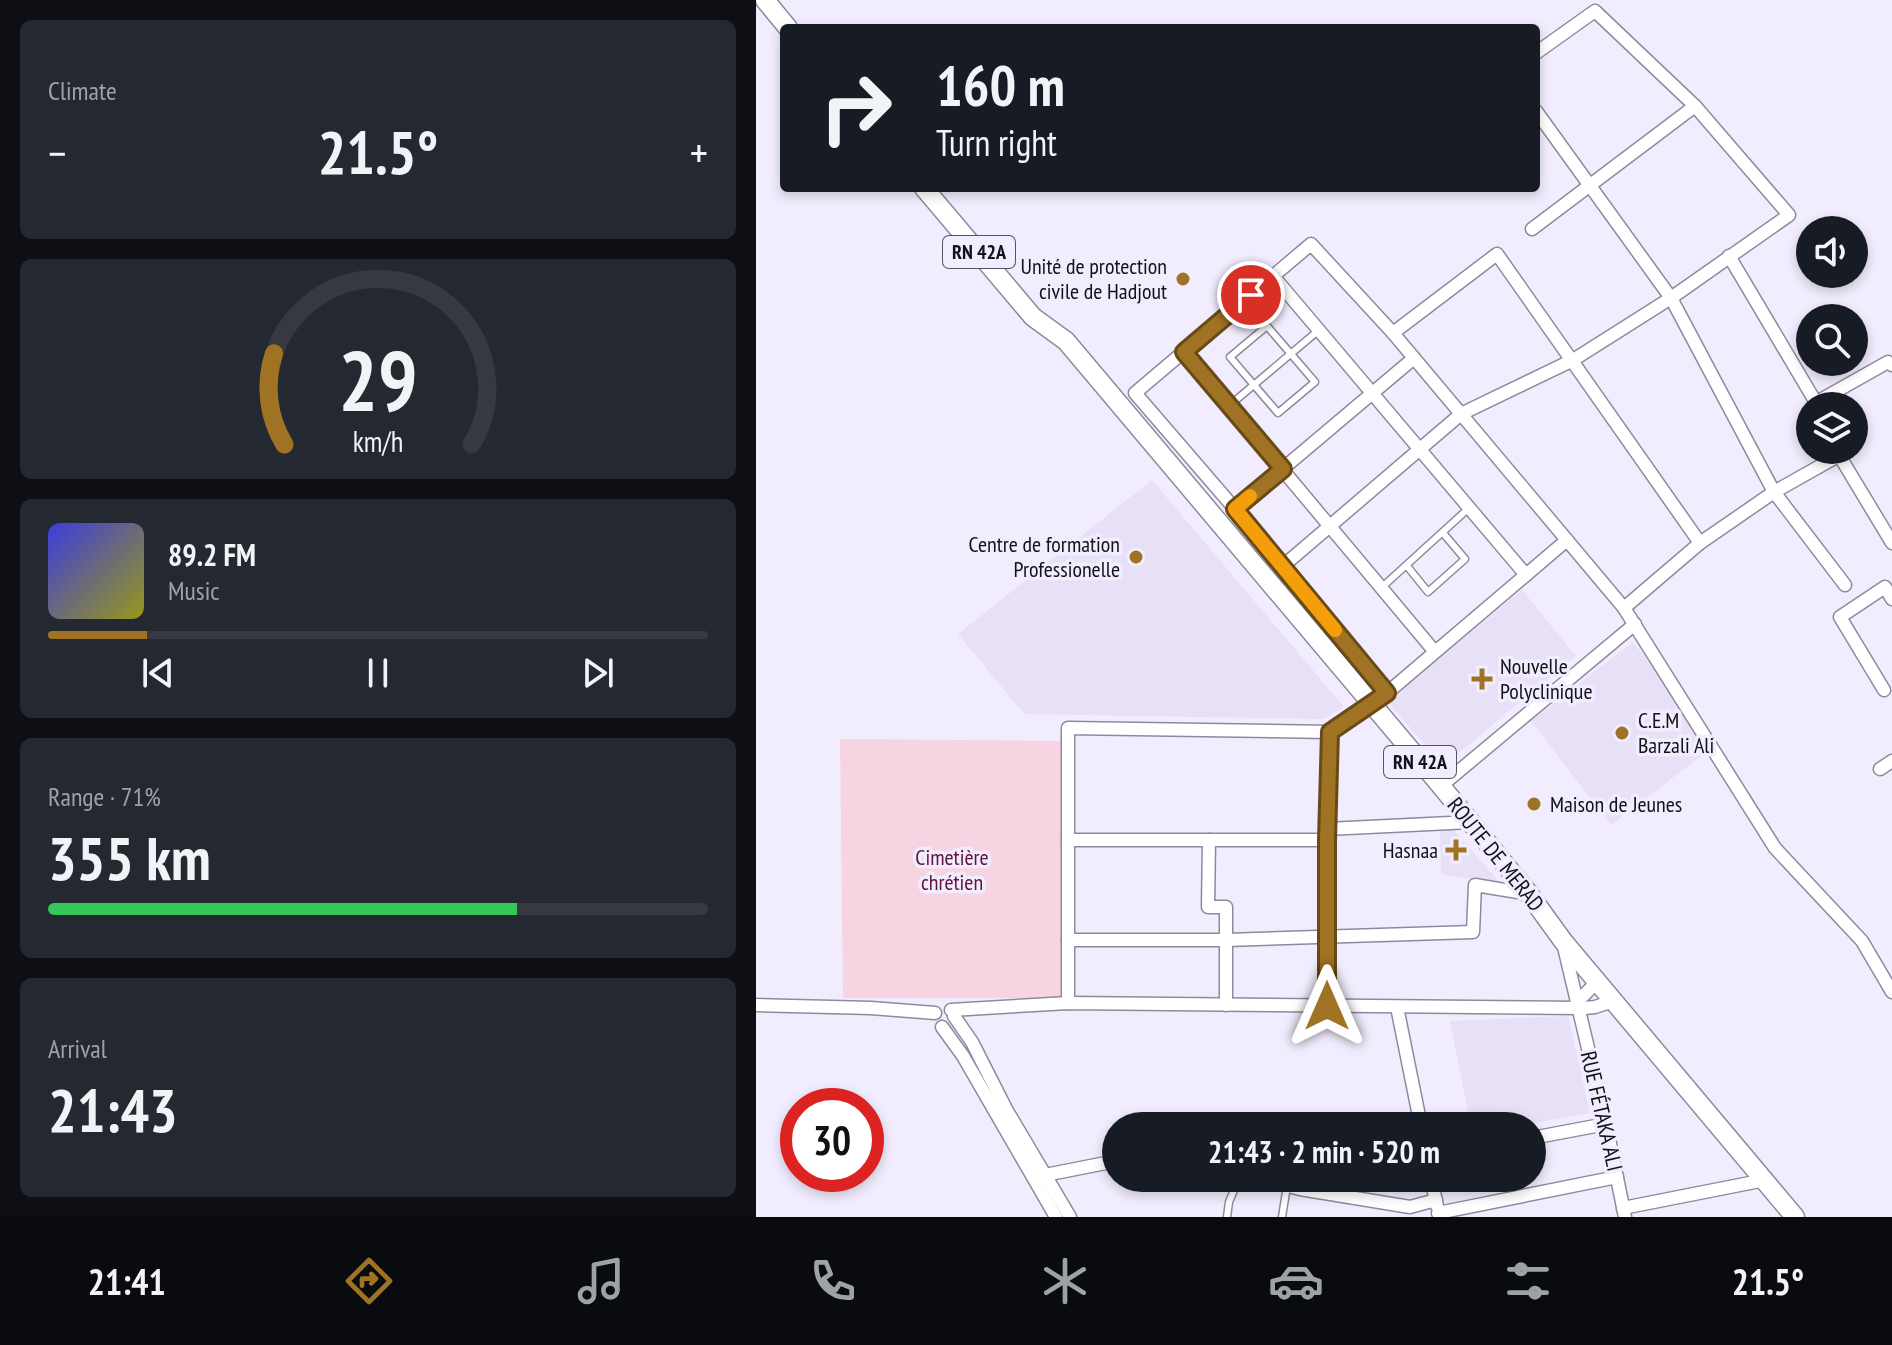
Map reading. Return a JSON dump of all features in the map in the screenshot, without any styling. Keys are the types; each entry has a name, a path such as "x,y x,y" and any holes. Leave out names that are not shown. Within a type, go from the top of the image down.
{"main road":[{"path":"765,0 785,24"},
{"name":"ROUTE DE MERAD","path":"927,192 1033,317 1066,341 1471,822 1563,941 1795,1217"}],"street":[{"path":"1283,566 1461,414 1573,360 1671,298 1789,215 1695,106 1595,11 1540,50"},
{"path":"1532,229 1695,106"},
{"path":"1540,117 1671,298 1774,492 1845,585"},
{"path":"1387,693 1135,393 1311,244 1393,333 1624,608 1775,848 1862,941 1892,992"},
{"path":"1393,333 1497,254 1700,543"},
{"path":"1729,256 1810,392"},
{"path":"1273,276 1526,575"},
{"path":"1184,352 1435,652"},
{"path":"1235,509 1414,358"},
{"path":"1837,392 1888,362 1892,365"},
{"path":"1624,608 1700,543 1819,464"},
{"path":"1844,464 1892,543"},
{"path":"1068,1003 1068,728 1330,732 1371,706 1567,540"},
{"path":"1884,690 1840,617 1885,587 1892,599"},
{"path":"1441,786 1635,624"},
{"path":"1327,1006 1330,732"},
{"path":"1880,769 1892,761"},
{"path":"1068,840 1209,840 1471,822"},
{"path":"1209,840 1208,907 1226,907 1226,1005"},
{"path":"1068,940 1226,940 1473,932 1475,885 1529,894"},
{"name":"RUE FÉTAKA ALI","path":"1563,941 1624,1212"},
{"path":"1578,1006 1580,999 1597,982"},
{"path":"953,1013 1068,1003 1595,1007 1613,1001"},
{"path":"756,1005 935,1013 942,1007 953,1013 1070,1217"},
{"path":"1397,1007 1418,1112"},
{"path":"935,1013 936,1023 963,1056 1056,1217"},
{"path":"942,1027 951,1024 953,1013"},
{"path":"1546,1135 1606,1124"},
{"path":"1045,1175 1102,1164"},
{"path":"1322,1192 1438,1210 1617,1177"},
{"path":"1624,1212 1765,1180"}],"lane":[{"path":"1267,326 1315,382 1278,413 1254,385 1230,357 1267,326"},
{"path":"1230,406 1319,330"},
{"path":"1380,589 1470,508"},
{"path":"1407,566 1428,592 1465,559 1443,533"},
{"path":"1227,1217 1233,1192"},
{"path":"1282,1217 1286,1192"}],"shaded area":[{"name":"Centre de formation Professionelle","path":"1152,480 1344,707 1324,719 1024,714 958,634"},
{"name":"Nouvelle Polyclinique","path":"1522,590 1576,656 1443,766 1388,702"},
{"name":"C.E.M Barzali Ali","path":"1633,642 1714,746 1611,825 1531,721"},
{"name":"Hasnaa","path":"1440,827 1451,827 1501,884 1441,874"},
{"path":"1568,1016 1590,1113 1546,1121 1546,1112 1468,1112 1450,1021"}],"green space":[{"name":"Cimetière chrétien","path":"840,739 1063,741 1064,998 843,998"}],"slow traffic":[{"path":"1250,496 1235,509 1335,630"}],"place":[{"name":"Unité de protection civile de Hadjout","path":"1183,279"},
{"name":"Centre de formation Professionelle","path":"1136,557"},
{"name":"Nouvelle Polyclinique","path":"1482,679"},
{"name":"C.E.M Barzali Ali","path":"1622,733"},
{"name":"Maison de Jeunes","path":"1534,804"},
{"name":"Hasnaa","path":"1456,850"}],"route":[{"path":"1251,295 1184,352 1283,469 1235,509 1387,693 1330,732 1327,1006"}]}
